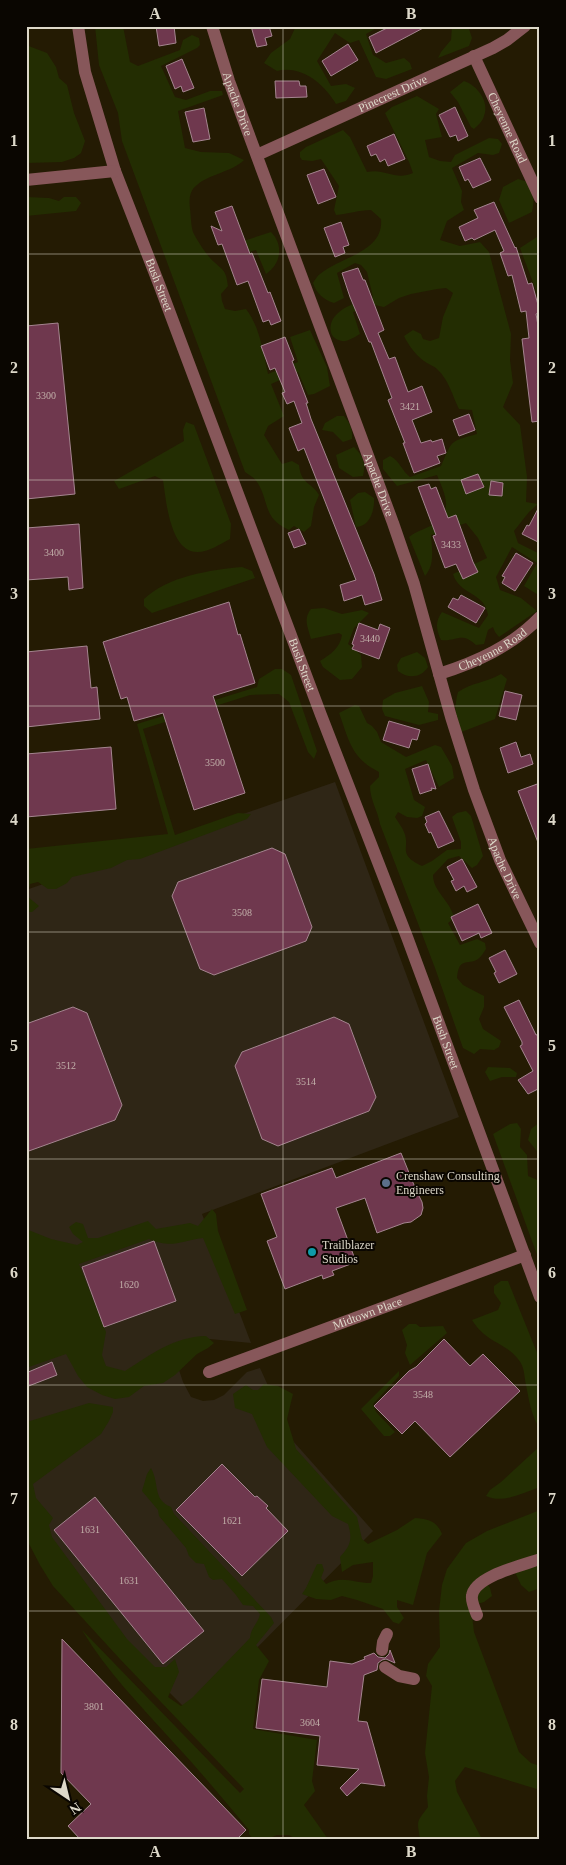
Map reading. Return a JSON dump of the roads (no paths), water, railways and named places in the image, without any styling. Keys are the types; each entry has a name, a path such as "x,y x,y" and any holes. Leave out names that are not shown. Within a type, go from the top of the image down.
{"street":[{"name":"Bush Street","path":"78,26 85,72 115,171 156,275 320,715 407,937 540,1297"},
{"name":"Apache Drive","path":"212,26 228,81 257,155 414,584 470,780 500,860 540,943"},
{"name":"Pinecrest Drive","path":"257,155 474,56 507,40 526,26"},
{"name":"Cheyenne Road","path":"474,56 540,198"},
{"path":"26,180 115,171"},
{"name":"Cheyenne Road","path":"439,674 479,660 501,648 540,617"},
{"name":"Midtown Place","path":"209,1372 525,1255"},
{"path":"477,1615 472,1596 477,1585 486,1578 539,1563"},
{"path":"382,1650 382,1642 387,1634"},
{"path":"385,1667 398,1676 414,1679"}],"place":[{"name":"Crenshaw Consulting Engineers","path":"386,1183"},
{"name":"Trailblazer Studios","path":"312,1252"}]}
